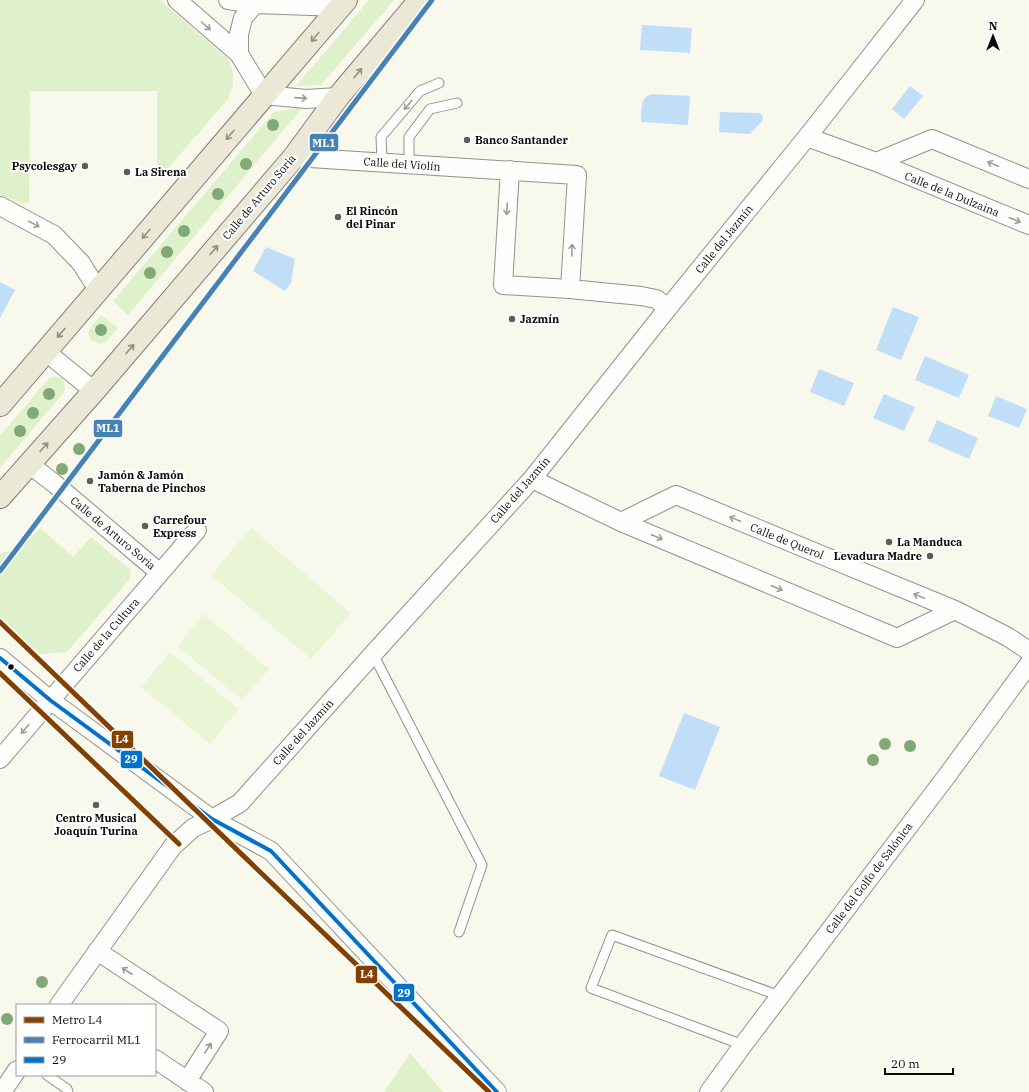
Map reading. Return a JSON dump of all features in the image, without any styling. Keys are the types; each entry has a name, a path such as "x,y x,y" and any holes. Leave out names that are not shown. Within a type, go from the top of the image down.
{"main road":[{"name":"Calle de Arturo Soria","path":"0,497 94,391 294,157 338,97 420,0"},
{"path":"0,405 343,4"}],"street":[{"path":"177,0 239,54 264,95 306,99 338,97"},
{"path":"228,0 255,4 343,4"},
{"name":"Calle del Jazmín","path":"65,1003 96,951 173,846 193,828 240,803 532,479 668,308 808,137 915,0"},
{"path":"239,54 239,34 243,18 255,4"},
{"name":"Calle de la Dulzaina","path":"808,137 876,162 1029,226"},
{"path":"876,162 932,139 1029,178"},
{"name":"Calle del Violín","path":"294,157 577,175 570,288"},
{"path":"510,170 503,285 570,288 641,296 656,299 668,308"},
{"path":"0,206 54,235 81,263 98,290"},
{"path":"45,352 94,391"},
{"name":"Calle de Arturo Soria","path":"29,464 55,484 160,573"},
{"path":"532,479 621,522 897,638 956,610"},
{"name":"Calle de Querol","path":"621,522 676,495 956,610 1008,637 1029,650"},
{"name":"Calle de la Cultura","path":"0,759 197,530"},
{"path":"0,658 50,700 212,819 270,852 497,1092"},
{"name":"Calle del Golfo de Salónica","path":"709,1092 743,1044 941,783 1029,664"},
{"path":"96,951 219,1031 187,1080"},
{"path":"156,1060 204,1092"},
{"path":"2,1092 16,1071"}],"lane":[{"path":"382,163 381,137 420,91 439,84"},
{"path":"409,164 409,137 430,109 457,103"},
{"path":"373,654 482,865 459,932"},
{"path":"743,1044 590,988 612,935 780,996"},
{"path":"48,1076 67,1089 68,1092"}],"green space":[{"path":"0,0 160,0 228,59 233,73 233,85 228,99 157,181 157,91 30,91 29,203 20,203 0,195"},
{"path":"369,0 394,0 321,85 296,86"},
{"path":"303,107 128,315 113,301 274,112"},
{"path":"101,315 118,328 106,342 99,344 91,340 88,334 91,327"},
{"path":"49,378 62,378 65,386 64,392 0,468 0,436"},
{"path":"40,528 73,557 91,537 131,570 130,579 67,652 40,654 0,620 0,553 19,550"},
{"path":"251,528 351,613 311,659 211,575"},
{"path":"204,614 269,669 242,700 177,646"},
{"path":"170,652 239,709 210,744 141,687"},
{"path":"411,1054 443,1092 384,1092"}],"water":[{"path":"642,25 692,28 690,53 640,50"},
{"path":"910,86 923,96 904,119 892,109"},
{"path":"652,94 690,96 688,125 641,122 641,109 643,101"},
{"path":"720,112 760,113 763,120 750,134 719,132"},
{"path":"266,247 295,259 291,283 285,291 253,271"},
{"path":"0,282 15,290 0,318"},
{"path":"893,307 919,317 901,360 876,350"},
{"path":"925,356 969,375 959,398 915,380"},
{"path":"819,369 854,383 844,406 810,392"},
{"path":"884,394 915,407 904,431 873,418"},
{"path":"996,396 1027,409 1019,428 988,416"},
{"path":"937,420 978,438 969,459 928,441"},
{"path":"684,713 720,727 695,790 659,776"}],"metro line":[{"name":"L4","path":"0,622 489,1092"},
{"name":"L4","path":"0,673 179,844"}],"rail line":[{"name":"ML1","path":"0,571 432,0"}],"transit line":[{"name":"29","path":"0,658 50,700 212,819 271,851 497,1092"}],"place":[{"name":"Banco Santander","path":"467,140"},
{"name":"Psycolesgay","path":"85,166"},
{"name":"La Sirena","path":"127,172"},
{"name":"El Rincón del Pinar","path":"338,217"},
{"name":"Jazmín","path":"512,319"},
{"name":"Jamón & Jamón Taberna de Pinchos","path":"90,481"},
{"name":"Carrefour Express","path":"145,526"},
{"name":"La Manduca","path":"889,542"},
{"name":"Levadura Madre","path":"930,556"},
{"name":"Centro Musical Joaquín Turina","path":"96,805"}]}
